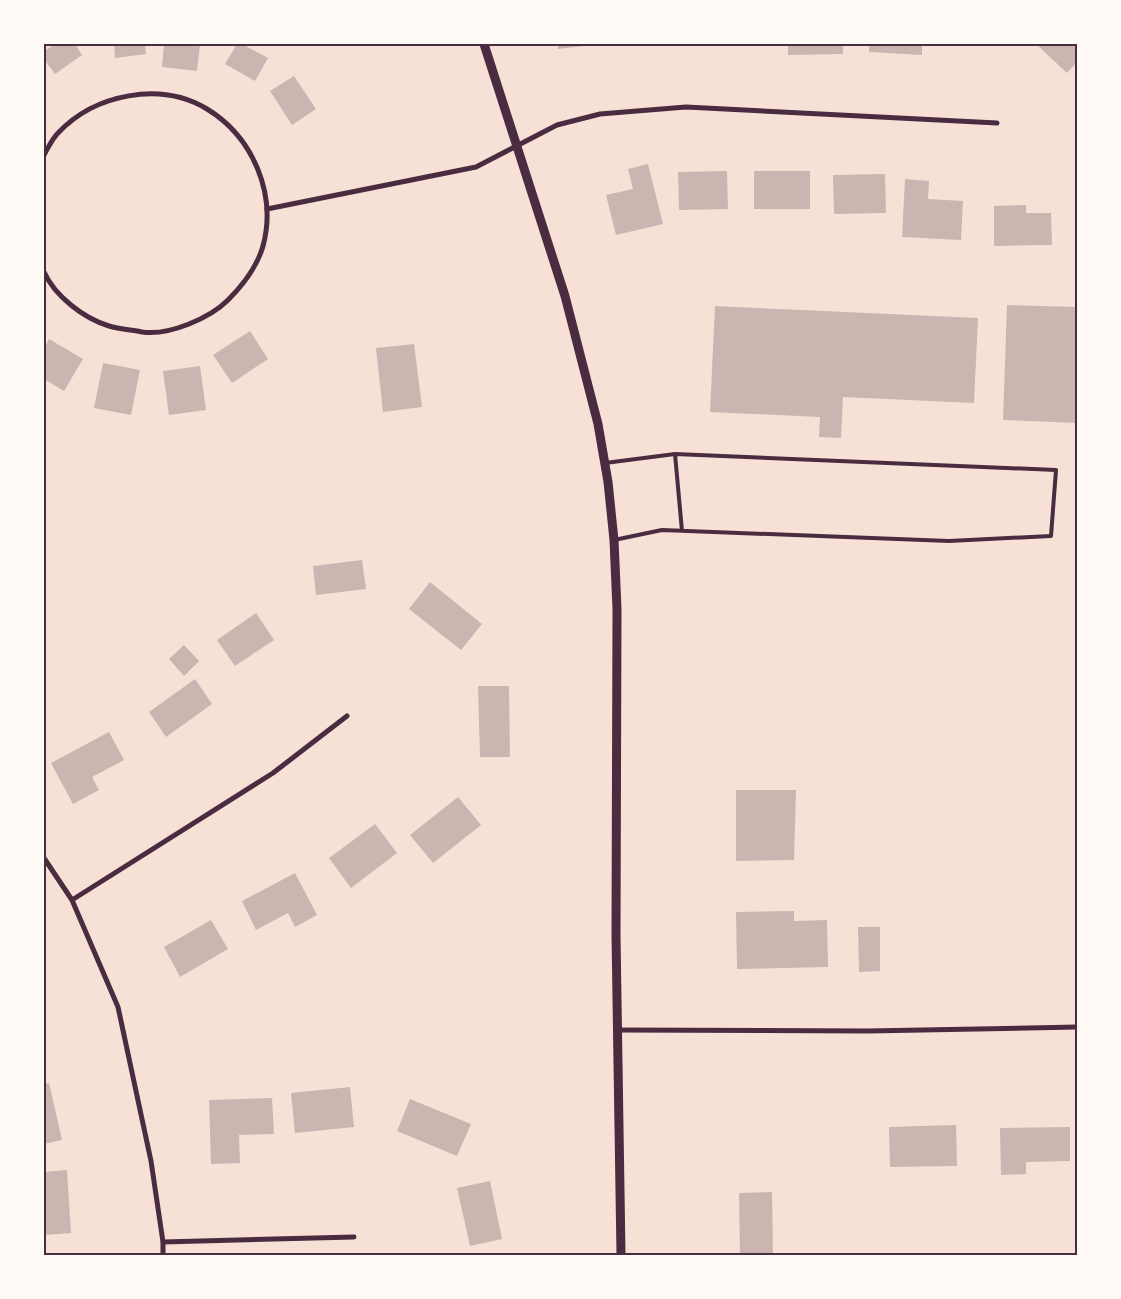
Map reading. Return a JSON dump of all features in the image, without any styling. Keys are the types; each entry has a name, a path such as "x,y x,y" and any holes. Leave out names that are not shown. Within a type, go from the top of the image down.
{"street":[{"path":"484,44 565,296 586,374 605,463 614,540 620,1255"},
{"path":"44,155 57,133 89,108 128,94 168,95 206,109 238,134 259,169 268,209 263,247 246,281 219,309 185,327 147,332 108,326 74,308 48,280 44,272"},
{"path":"268,209 476,167 557,125 600,114 646,108 686,107 997,123"},
{"path":"72,900 274,773 348,716"},
{"path":"44,858 72,900 118,1007 151,1161 163,1242 163,1255"},
{"path":"618,1030 868,1031 1077,1027"},
{"path":"163,1242 354,1237"}],"lane":[{"path":"605,463 675,454 1056,470 1051,536 949,541 662,530 614,540"},
{"path":"675,454 682,531"}],"building":[{"path":"55,44 75,44 82,55 55,74 44,59 44,51"},
{"path":"114,44 145,44 146,54 115,58"},
{"path":"164,44 200,44 197,71 162,67"},
{"path":"237,44 242,44 268,58 255,81 225,64"},
{"path":"558,44 593,44 593,45 558,49"},
{"path":"788,44 843,44 843,54 788,55"},
{"path":"869,44 922,44 922,55 869,52"},
{"path":"1036,44 1077,44 1077,62 1067,73"},
{"path":"294,76 316,109 292,125 270,91"},
{"path":"648,164 663,224 616,235 606,195 633,189 628,169"},
{"path":"727,171 728,209 679,210 678,172"},
{"path":"754,171 810,171 810,209 754,209"},
{"path":"885,174 886,213 834,214 833,175"},
{"path":"905,179 929,181 928,199 963,201 961,240 902,237"},
{"path":"1026,205 1026,213 1051,213 1052,245 994,246 994,206"},
{"path":"1007,305 1077,307 1077,423 1003,420"},
{"path":"715,306 978,318 974,403 843,397 841,438 819,437 820,417 710,412"},
{"path":"250,331 268,359 232,383 213,355"},
{"path":"49,339 83,359 64,391 44,379 44,349"},
{"path":"414,344 422,407 383,412 376,348"},
{"path":"103,363 140,370 131,415 94,408"},
{"path":"200,366 206,410 169,415 163,371"},
{"path":"362,560 366,589 316,595 313,566"},
{"path":"430,582 482,624 461,650 409,609"},
{"path":"256,613 274,640 235,666 217,640"},
{"path":"184,645 199,661 184,676 169,659"},
{"path":"195,679 212,704 166,737 149,712"},
{"path":"478,686 509,686 510,757 480,757"},
{"path":"109,732 124,760 92,777 99,790 73,804 51,763"},
{"path":"736,790 796,790 794,860 736,861"},
{"path":"458,797 481,825 433,863 410,835"},
{"path":"375,824 397,853 351,888 329,858"},
{"path":"295,873 317,915 295,927 288,913 256,930 242,901"},
{"path":"794,911 794,921 827,920 828,967 737,969 736,912"},
{"path":"211,920 228,949 180,977 164,947"},
{"path":"858,927 880,927 880,971 859,972"},
{"path":"49,1083 62,1140 44,1144 44,1084"},
{"path":"350,1087 354,1127 295,1133 291,1093"},
{"path":"272,1098 274,1134 239,1135 240,1163 211,1164 209,1100"},
{"path":"410,1099 471,1124 457,1156 397,1131"},
{"path":"956,1125 957,1166 890,1167 889,1127"},
{"path":"1070,1127 1070,1161 1026,1162 1026,1174 1001,1175 1000,1128"},
{"path":"67,1170 71,1233 44,1235 44,1172"},
{"path":"490,1181 502,1239 470,1246 457,1188"},
{"path":"772,1192 773,1255 740,1255 739,1193"}]}
